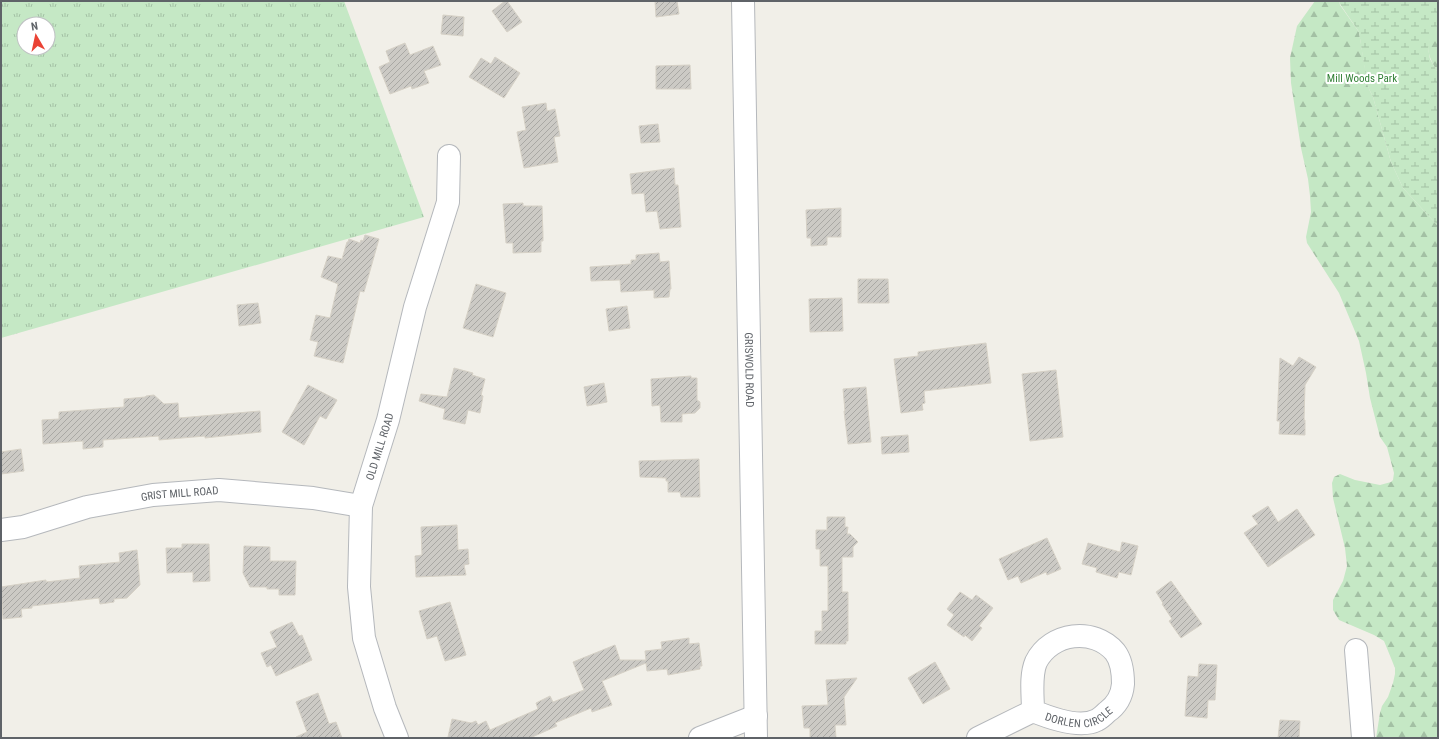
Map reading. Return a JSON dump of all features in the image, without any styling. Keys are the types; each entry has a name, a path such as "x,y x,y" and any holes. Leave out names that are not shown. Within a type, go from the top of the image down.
{"street":[{"name":"GRISWOLD ROAD","path":"743,1 756,738"},
{"name":"OLD MILL ROAD","path":"397,738 385,708 364,638 359,587 361,506 388,420 416,307 448,202 449,156"},
{"name":"GRIST MILL ROAD","path":"1,530 23,527 94,506 153,495 219,490 313,498 361,506"},
{"name":"DORLEN CIRCLE","path":"978,738 1032,711 1055,720 1079,723 1097,720 1113,708 1122,694 1123,672 1116,653 1101,640 1083,636 1061,639 1048,646 1036,663 1033,680 1032,711"},
{"path":"1356,650 1363,738"},
{"path":"700,738 756,716"}],"green space":[{"path":"1,1 344,1 424,217 1,338"},
{"name":"Mill Woods Park","path":"1315,1 1339,1 1340,5 1359,32 1368,87 1373,97 1391,162 1403,188 1438,226 1438,738 1376,738 1380,713 1393,683 1395,668 1384,641 1374,635 1339,620 1333,610 1333,600 1343,581 1347,566 1345,548 1333,498 1332,483 1334,477 1340,474 1355,480 1380,485 1391,482 1393,480 1394,473 1387,447 1380,437 1370,398 1359,341 1339,293 1307,243 1306,237 1311,212 1310,196 1291,83 1290,58 1297,26"},
{"path":"1339,1 1438,1 1438,29 1430,39 1428,48 1430,59 1438,73 1438,226 1403,188 1391,162 1373,97 1368,87 1359,32"},
{"path":"1438,29 1438,73 1432,62 1428,45 1433,34"}],"building":[{"path":"507,1 522,22 507,32 492,11"},
{"path":"655,1 677,1 679,14 656,17"},
{"path":"443,15 464,17 463,36 441,34"},
{"path":"405,43 410,55 433,46 441,65 424,71 429,83 412,89 411,86 390,94 379,67 390,62 386,51"},
{"path":"495,57 520,73 504,98 469,77 481,58 491,64"},
{"path":"690,65 691,89 656,89 656,66"},
{"path":"546,103 547,111 555,109 560,136 554,137 558,162 524,168 517,132 526,130 522,107"},
{"path":"658,124 660,142 641,143 639,126"},
{"path":"674,168 675,185 678,185 681,227 660,229 657,211 646,212 644,193 632,194 630,174"},
{"path":"523,203 523,206 542,206 543,241 541,241 541,252 513,253 513,243 506,243 503,204"},
{"path":"841,208 841,237 827,237 827,245 811,246 811,238 807,238 806,210"},
{"path":"365,235 379,239 364,292 360,291 343,363 314,356 318,342 310,340 316,315 330,318 338,284 321,277 328,256 342,259 349,239 360,243 361,240 363,241"},
{"path":"659,253 660,262 669,261 671,289 669,297 654,298 654,290 621,292 620,280 591,281 590,267 631,264 631,260 636,260 636,255"},
{"path":"858,279 888,279 889,303 858,303"},
{"path":"476,284 506,293 493,337 463,328"},
{"path":"842,298 843,331 810,332 809,299"},
{"path":"258,303 261,323 239,326 237,305"},
{"path":"627,306 630,328 609,331 606,309"},
{"path":"986,343 991,383 924,391 925,403 922,404 923,410 901,413 894,359 918,356 918,352"},
{"path":"1299,357 1316,367 1305,385 1305,435 1279,434 1280,421 1277,421 1280,358 1293,366"},
{"path":"454,368 473,373 472,375 485,379 481,395 483,396 480,413 468,410 465,424 443,419 445,409 419,401 421,394 447,397"},
{"path":"1056,370 1063,437 1030,441 1022,374"},
{"path":"691,376 691,378 697,378 697,400 700,402 700,408 695,413 682,414 682,422 661,422 660,405 652,406 651,379"},
{"path":"604,383 607,402 587,406 584,387"},
{"path":"308,385 337,400 326,419 320,416 304,445 282,432"},
{"path":"866,387 871,442 848,444 843,389"},
{"path":"154,395 164,404 178,403 179,418 260,411 261,432 205,438 205,436 159,440 159,436 103,440 103,447 83,449 83,441 43,444 42,420 59,419 59,412 124,407 124,399"},
{"path":"908,435 909,452 882,454 881,437"},
{"path":"21,449 24,471 1,474 1,452"},
{"path":"699,459 700,497 681,497 680,492 668,492 668,481 666,481 666,478 640,477 639,461"},
{"path":"1268,506 1278,522 1297,509 1315,535 1268,567 1244,533 1258,524 1252,516"},
{"path":"827,517 845,517 845,527 848,527 847,534 850,534 858,542 853,547 853,557 842,557 842,592 848,592 848,641 846,641 846,644 815,644 815,631 822,631 822,611 828,611 828,566 820,566 820,549 816,549 816,530 827,530"},
{"path":"457,525 458,550 468,549 469,564 464,565 466,575 416,577 415,556 422,555 421,527"},
{"path":"1047,538 1061,569 1047,575 1046,572 1021,583 1018,576 1008,580 999,559"},
{"path":"1122,542 1138,546 1131,575 1119,572 1117,578 1096,572 1097,568 1082,564 1088,543 1120,552"},
{"path":"182,544 209,544 210,581 193,582 193,572 167,573 166,548 182,548"},
{"path":"244,546 270,547 270,561 296,561 295,595 279,595 279,589 250,587 243,573"},
{"path":"137,550 140,585 127,598 114,599 114,602 100,604 99,598 32,606 32,608 21,609 22,617 3,619 1,587 46,580 46,582 80,578 79,566 120,562 119,553"},
{"path":"1171,581 1202,624 1181,638 1169,621 1172,619 1156,592"},
{"path":"960,592 972,600 976,595 993,608 979,626 982,628 972,641 965,635 964,637 947,625 954,615 947,609"},
{"path":"450,602 466,655 445,661 437,636 427,639 419,611"},
{"path":"292,622 299,636 302,635 312,660 276,676 271,665 267,667 261,653 277,647 270,632"},
{"path":"689,638 689,644 699,643 702,666 700,666 700,669 668,675 667,669 647,671 646,663 602,681 612,705 592,712 591,708 555,723 557,726 530,738 447,738 452,719 471,723 476,721 478,725 486,721 490,730 538,709 536,703 550,696 553,702 584,690 573,662 615,645 620,660 646,660 645,651 662,649 661,642"},
{"path":"935,662 950,689 923,704 908,678"},
{"path":"1199,664 1217,665 1215,700 1208,700 1207,718 1185,716 1188,676 1198,677"},
{"path":"857,678 844,697 846,725 835,725 836,738 810,738 810,728 804,728 802,706 828,705 826,680"},
{"path":"318,693 329,724 336,722 342,738 296,738 307,732 296,702"},
{"path":"1280,720 1300,721 1299,738 1278,738"}]}
